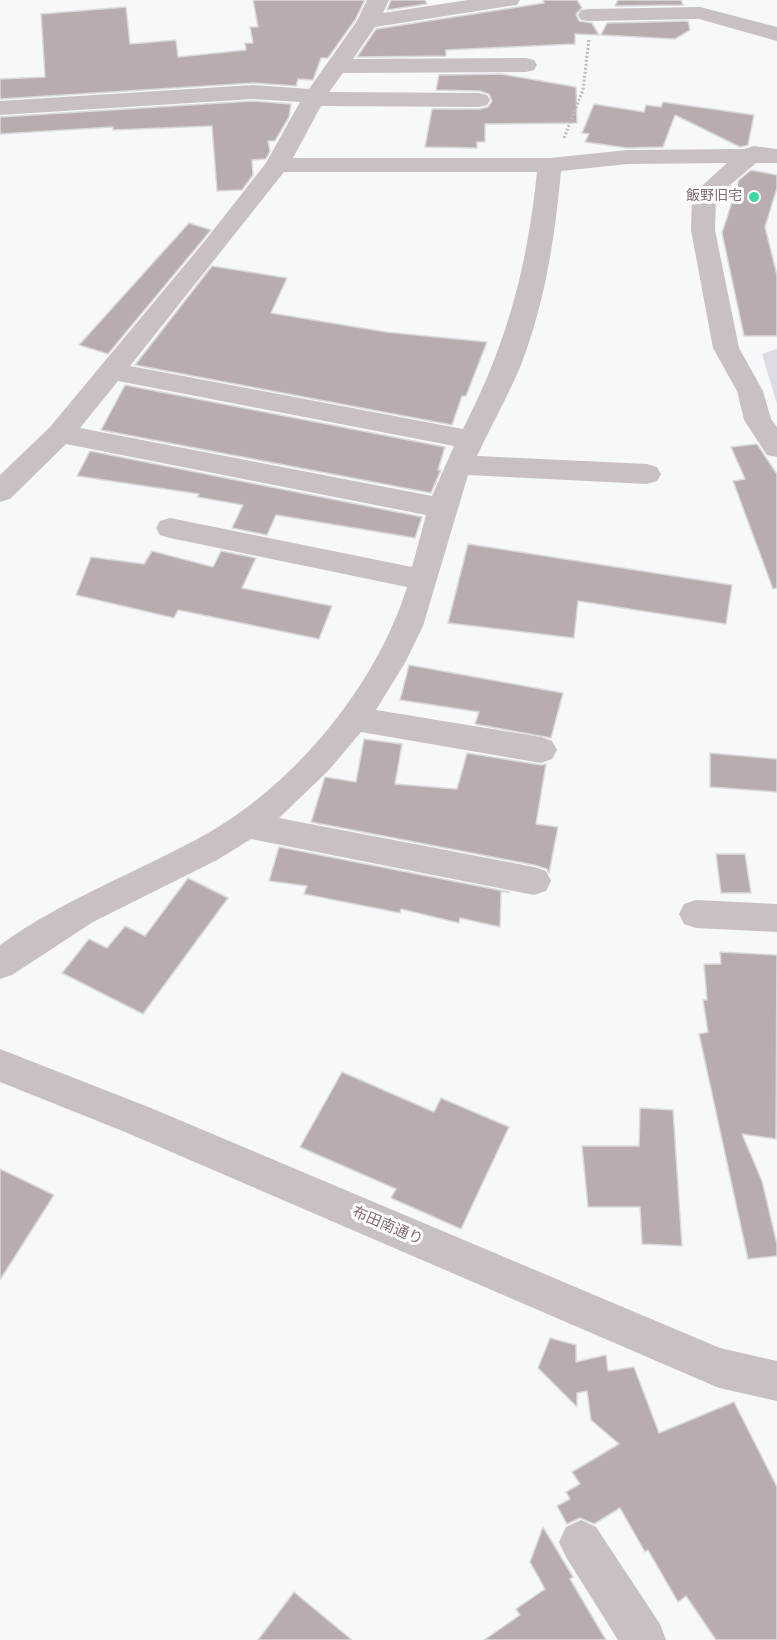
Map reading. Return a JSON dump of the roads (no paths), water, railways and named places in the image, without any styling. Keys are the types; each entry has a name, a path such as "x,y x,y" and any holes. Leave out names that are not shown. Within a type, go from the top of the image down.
{"street":[{"path":"0,492 60,434 213,248 276,165 314,98 368,22 378,0"},
{"path":"368,22 509,0"},
{"path":"589,15 662,7 775,28"},
{"path":"335,66 526,64"},
{"path":"0,108 253,92 314,98 479,100"},
{"path":"777,136 704,195 703,230 726,348 750,390 758,420 777,448"},
{"path":"276,165 550,165 628,157 777,156"},
{"path":"0,964 72,916 194,856 246,825 291,787 353,718 394,657 409,624 443,508 465,452 507,366 529,298 547,198 550,165"},
{"path":"111,371 465,452 647,474"},
{"path":"60,434 443,508"},
{"path":"170,528 423,580"},
{"path":"353,718 541,750"},
{"path":"246,825 534,881"},
{"path":"696,914 777,918"},
{"name":"布田南通り","path":"0,1065 158,1129 719,1368 777,1381"},
{"path":"581,1542 644,1640"}],"place":[{"name":"飯野旧宅","path":"754,197"}]}
